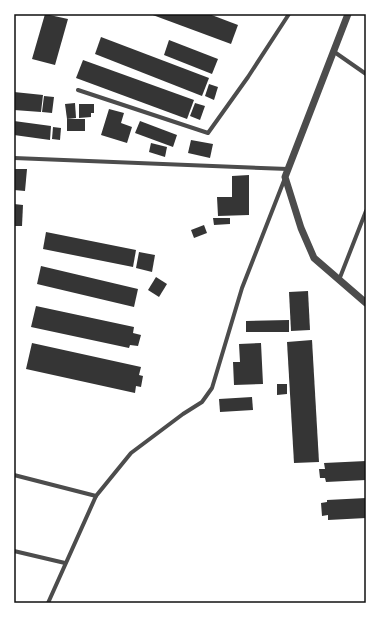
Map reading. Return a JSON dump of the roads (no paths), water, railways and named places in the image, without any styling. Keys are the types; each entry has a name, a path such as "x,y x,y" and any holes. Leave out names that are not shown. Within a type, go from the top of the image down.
{"street":[{"path":"78,90 208,133 248,77 289,14"},
{"path":"48,603 96,496 131,453 183,414 202,402 212,388 242,288 348,14"},
{"path":"333,51 366,74"},
{"path":"14,158 288,169"},
{"path":"285,177 301,228 314,258 366,303"},
{"path":"339,280 366,211"},
{"path":"14,476 96,496"},
{"path":"14,550 66,563"}]}
